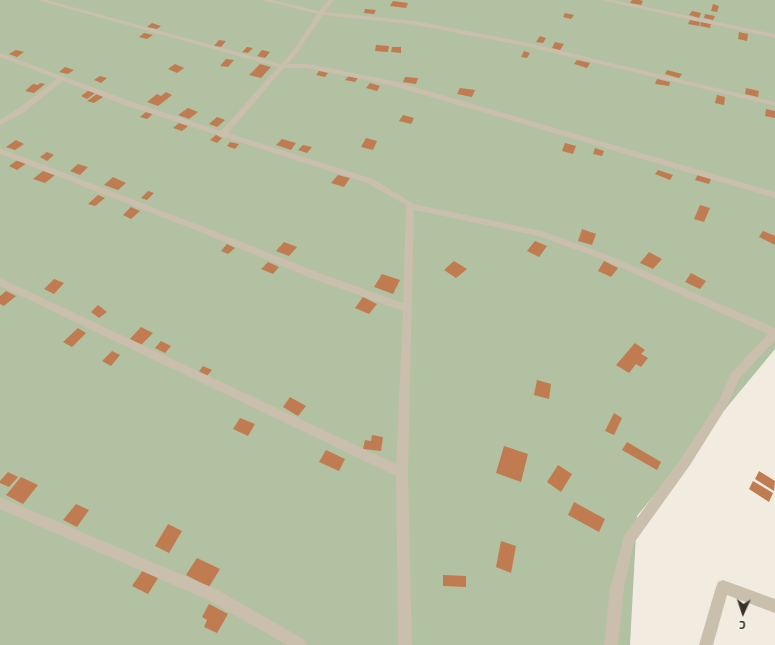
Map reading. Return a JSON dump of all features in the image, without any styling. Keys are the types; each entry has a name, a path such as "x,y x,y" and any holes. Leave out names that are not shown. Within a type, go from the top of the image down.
{"lane":[{"path":"40,0 282,66 308,66 391,83 775,195"},
{"path":"265,0 321,13 416,23 524,44 775,104"},
{"path":"223,134 297,49 331,0"},
{"path":"604,0 775,36"},
{"path":"0,55 130,104 370,181 410,204 410,206 539,234 607,258 775,333 735,376 723,403 686,461 628,540 617,588 611,645"},
{"path":"0,123 20,111 62,78"},
{"path":"0,151 106,194 206,231 311,274 408,309"},
{"path":"405,645 402,473 410,206"},
{"path":"0,282 402,473"},
{"path":"0,503 213,595 300,645"},
{"path":"706,645 723,586 775,606"}],"green space":[{"path":"0,0 775,0 775,349 637,516 630,645 0,645"}],"building":[{"path":"632,0 643,1 641,5 630,3"},
{"path":"393,1 408,3 406,8 390,6"},
{"path":"713,4 719,6 717,12 711,11"},
{"path":"365,9 376,10 374,14 364,13"},
{"path":"692,11 701,13 699,18 689,15"},
{"path":"565,13 574,15 571,19 563,17"},
{"path":"705,14 715,16 713,20 704,18"},
{"path":"690,20 700,22 699,26 688,24"},
{"path":"701,22 711,24 710,28 700,26"},
{"path":"152,23 161,26 157,29 147,27"},
{"path":"739,32 748,34 747,41 738,39"},
{"path":"144,33 153,35 147,39 139,37"},
{"path":"540,36 546,38 543,43 536,42"},
{"path":"219,40 226,41 221,47 214,46"},
{"path":"555,42 564,44 560,50 552,48"},
{"path":"376,45 389,46 388,52 375,51"},
{"path":"247,47 253,48 248,53 242,52"},
{"path":"392,47 401,47 401,53 391,52"},
{"path":"16,50 24,52 17,57 9,54"},
{"path":"262,50 270,52 265,58 257,56"},
{"path":"524,51 530,53 527,58 521,57"},
{"path":"226,59 234,60 228,67 220,66"},
{"path":"577,60 590,63 587,68 574,64"},
{"path":"175,64 184,68 177,73 168,69"},
{"path":"260,64 271,67 261,78 249,75"},
{"path":"65,67 74,70 68,74 59,72"},
{"path":"667,70 682,74 679,78 665,74"},
{"path":"319,71 328,73 325,77 316,75"},
{"path":"100,76 107,78 101,83 94,80"},
{"path":"349,76 358,78 355,82 345,80"},
{"path":"405,77 418,78 416,84 403,82"},
{"path":"657,79 670,82 669,86 655,84"},
{"path":"40,83 45,84 34,93 25,91 33,84 38,85"},
{"path":"370,83 380,86 377,91 366,88"},
{"path":"460,88 475,90 472,97 457,94"},
{"path":"746,88 759,91 758,97 745,94"},
{"path":"89,90 95,93 87,99 81,96"},
{"path":"166,92 172,95 158,106 147,102 157,94 161,96"},
{"path":"97,94 103,97 94,103 87,101"},
{"path":"717,95 725,97 724,105 715,103"},
{"path":"188,108 198,112 189,119 178,115"},
{"path":"766,109 775,111 775,118 765,116"},
{"path":"147,111 154,113 147,119 140,117"},
{"path":"403,115 414,118 411,124 399,121"},
{"path":"217,117 225,120 217,127 209,124"},
{"path":"179,123 188,126 182,131 173,128"},
{"path":"216,135 222,138 217,143 210,140"},
{"path":"366,138 377,141 373,150 361,147"},
{"path":"282,139 296,143 291,150 276,145"},
{"path":"16,140 24,144 15,150 6,147"},
{"path":"230,142 239,144 235,149 227,146"},
{"path":"565,143 576,146 573,154 562,151"},
{"path":"303,145 312,147 307,153 298,150"},
{"path":"595,148 604,151 602,156 593,154"},
{"path":"47,152 54,155 47,161 40,157"},
{"path":"19,159 27,163 17,170 9,166"},
{"path":"78,164 88,167 80,175 70,171"},
{"path":"658,170 673,175 670,180 655,174"},
{"path":"43,171 55,175 45,183 33,179"},
{"path":"698,174 711,179 709,184 695,180"},
{"path":"338,175 350,178 344,187 331,183"},
{"path":"113,177 126,183 118,190 104,185"},
{"path":"148,191 154,193 147,200 141,198"},
{"path":"98,195 105,198 95,206 88,204"},
{"path":"700,205 710,208 704,222 694,219"},
{"path":"131,207 140,211 131,219 123,215"},
{"path":"582,229 596,234 592,245 578,241"},
{"path":"763,231 775,236 775,245 759,237"},
{"path":"535,241 547,246 539,257 527,251"},
{"path":"284,242 297,247 289,256 276,251"},
{"path":"227,244 235,248 228,254 221,251"},
{"path":"649,252 662,259 653,269 640,263"},
{"path":"454,261 467,269 456,278 444,270"},
{"path":"604,261 618,268 611,277 598,271"},
{"path":"268,262 279,267 273,274 261,269"},
{"path":"691,273 706,281 700,289 685,282"},
{"path":"382,274 400,280 393,294 374,287"},
{"path":"54,279 64,283 54,294 44,289"},
{"path":"6,291 16,296 4,306 0,304 0,296"},
{"path":"363,297 377,304 369,314 355,308"},
{"path":"98,305 107,312 99,318 91,312"},
{"path":"141,327 153,333 140,346 129,340"},
{"path":"78,328 86,333 72,347 63,342"},
{"path":"161,341 171,346 165,353 155,348"},
{"path":"635,343 645,350 641,354 648,358 641,367 636,364 629,373 616,365"},
{"path":"112,351 120,355 111,366 102,361"},
{"path":"203,366 212,370 206,377 198,373"},
{"path":"537,380 551,384 549,399 534,395"},
{"path":"290,397 306,406 298,416 283,407"},
{"path":"614,413 622,418 614,435 605,431"},
{"path":"240,418 255,424 248,436 233,429"},
{"path":"372,435 383,437 381,451 363,449 365,440 371,441"},
{"path":"627,442 661,462 657,470 622,450"},
{"path":"504,446 528,454 521,482 496,473"},
{"path":"326,450 345,459 339,471 319,462"},
{"path":"558,465 572,474 561,492 547,482"},
{"path":"759,471 775,481 774,491 755,479"},
{"path":"8,472 18,477 9,487 0,483"},
{"path":"21,477 38,485 23,504 6,495"},
{"path":"753,481 773,493 769,502 749,489"},
{"path":"574,502 605,519 599,532 568,515"},
{"path":"76,504 89,510 77,527 63,520"},
{"path":"168,524 182,531 169,553 155,546"},
{"path":"501,541 516,546 511,573 496,567"},
{"path":"197,558 220,569 209,587 186,575"},
{"path":"143,570 158,578 148,594 132,586"},
{"path":"443,575 466,576 466,587 443,586"},
{"path":"209,604 228,614 217,633 204,627 207,620 202,617"}]}
